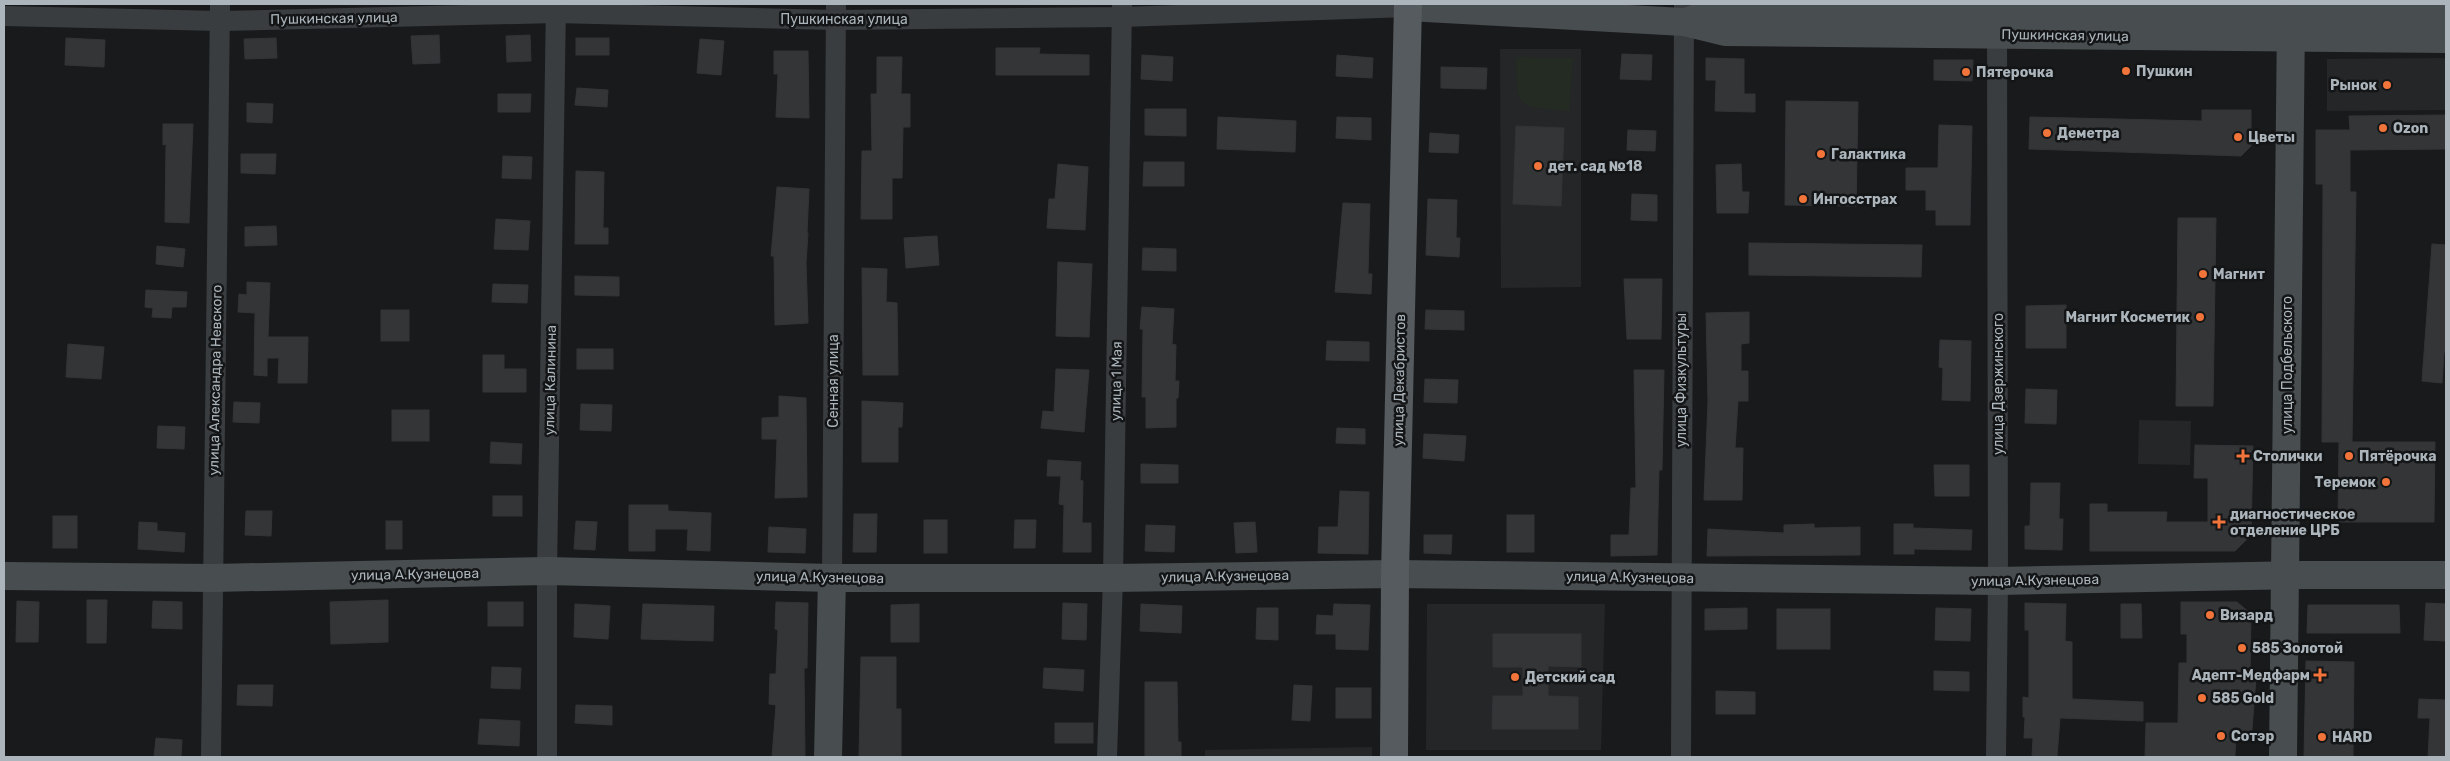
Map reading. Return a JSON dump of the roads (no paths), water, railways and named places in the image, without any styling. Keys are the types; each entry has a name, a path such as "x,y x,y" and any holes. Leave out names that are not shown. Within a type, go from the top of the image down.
{"main road":[{"name":"Пушкинская улица","path":"1408,6 1684,13 1724,9 1997,23 2446,15"},
{"name":"улица Декабристов","path":"1394,757 1395,574 1408,6"},
{"name":"Пушкинская улица","path":"2291,18 2446,39"},
{"name":"улица Подбельского","path":"2283,757 2291,18"},
{"name":"улица А.Кузнецова","path":"4,576 213,578 547,571 832,578 1113,578 1395,574 1998,581 2286,575 2446,576"},
{"name":"Сенная улица","path":"828,757 832,578"}],"street":[{"name":"Пушкинская улица","path":"4,16 556,8 836,12 1408,6"},
{"name":"улица Калинина","path":"547,757 547,571 556,8"},
{"name":"улица 1 Мая","path":"1107,757 1113,578 1122,10"},
{"name":"улица Александра Невского","path":"212,757 220,12"},
{"name":"Сенная улица","path":"832,578 836,12"},
{"name":"улица Физкультуры","path":"1681,757 1680,578 1684,13"},
{"name":"улица Дзержинского","path":"1996,757 1998,581 1997,23"}],"place":[{"name":"Пушкин","path":"2126,71"},
{"name":"Пятерочка","path":"1966,72"},
{"name":"Рынок","path":"2387,85"},
{"name":"Ozon","path":"2383,128"},
{"name":"Деметра","path":"2047,133"},
{"name":"Цветы","path":"2238,137"},
{"name":"Галактика","path":"1821,154"},
{"name":"дет. сад №18","path":"1538,166"},
{"name":"Ингосстрах","path":"1803,199"},
{"name":"Магнит","path":"2203,274"},
{"name":"Магнит Косметик","path":"2200,317"},
{"name":"Столички","path":"2243,456"},
{"name":"Пятёрочка","path":"2349,456"},
{"name":"Теремок","path":"2386,482"},
{"name":"диагностическое отделение ЦРБ","path":"2219,522"},
{"name":"Визард","path":"2210,615"},
{"name":"585 Золотой","path":"2242,648"},
{"name":"Адепт-Медфарм","path":"2320,675"},
{"name":"Детский сад","path":"1515,677"},
{"name":"585 Gold","path":"2202,698"},
{"name":"Сотэр","path":"2221,736"},
{"name":"HARD","path":"2322,737"}]}
